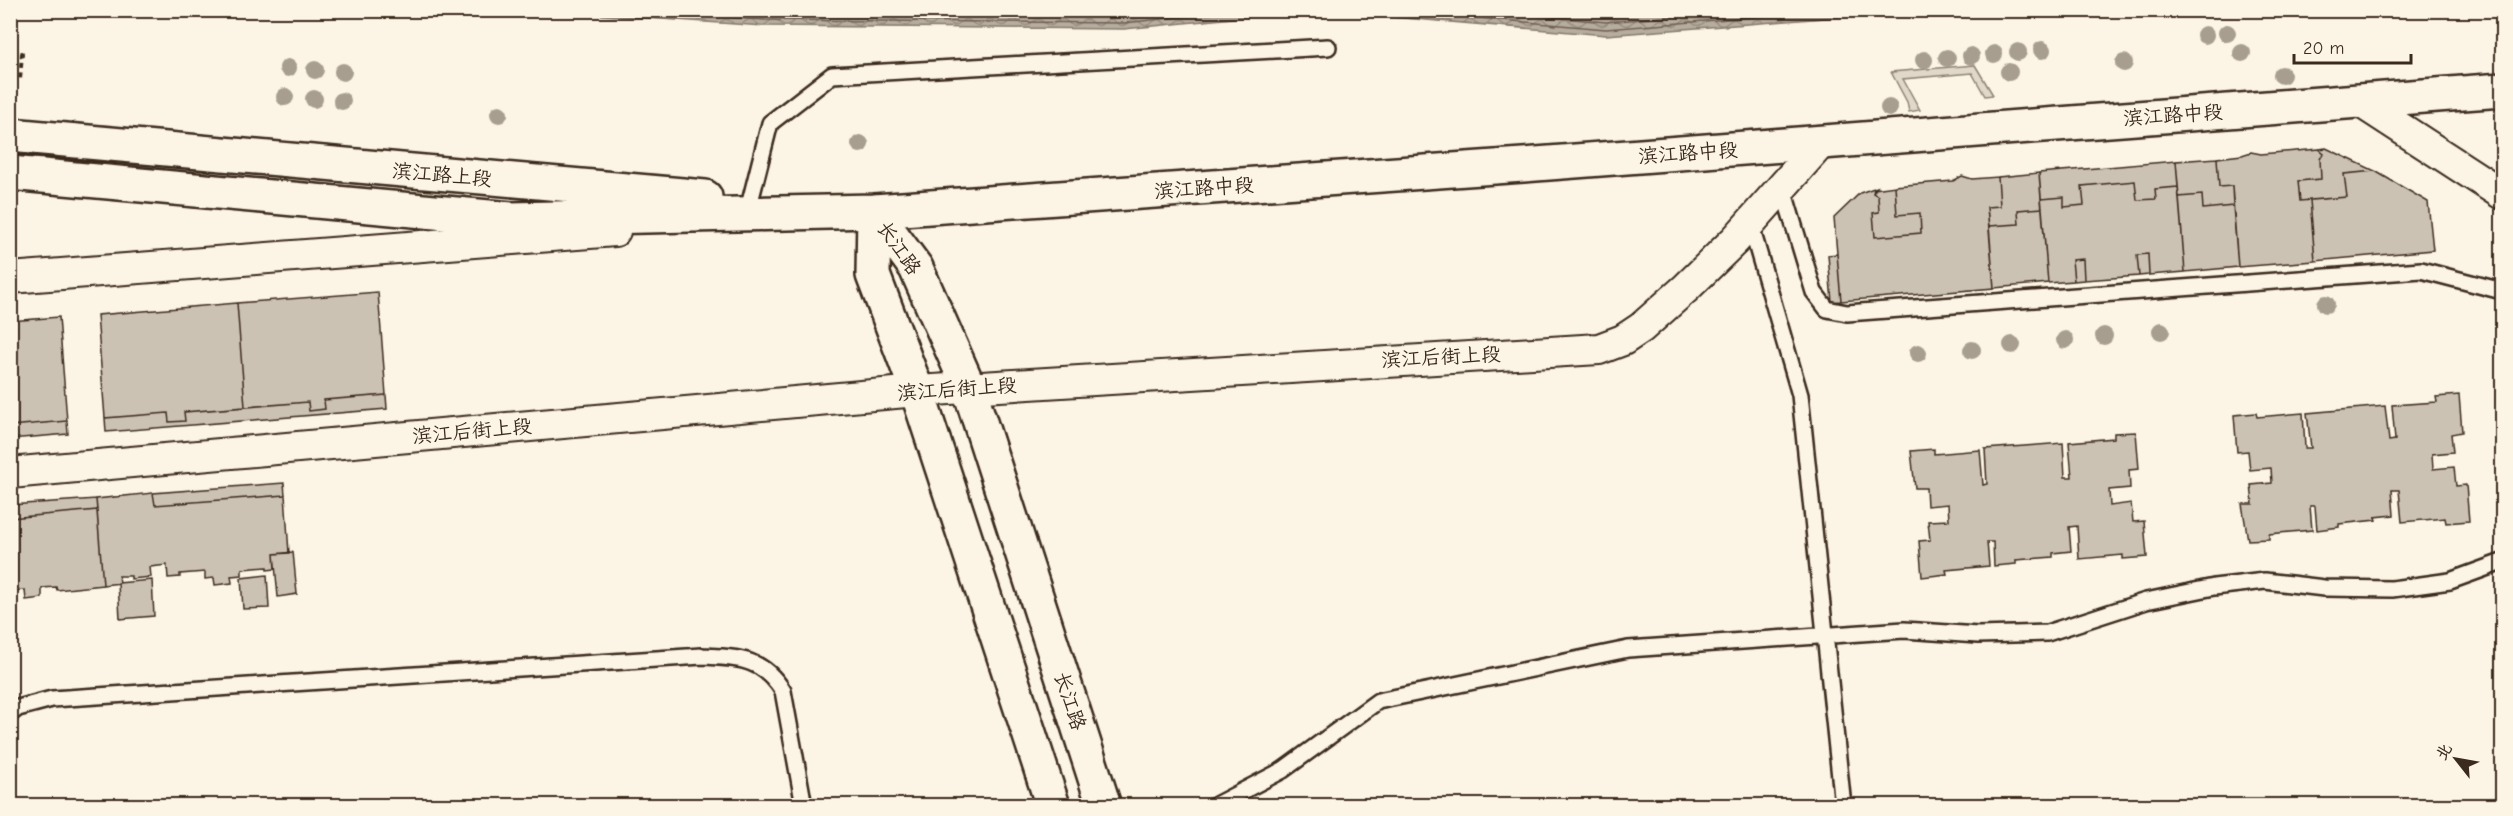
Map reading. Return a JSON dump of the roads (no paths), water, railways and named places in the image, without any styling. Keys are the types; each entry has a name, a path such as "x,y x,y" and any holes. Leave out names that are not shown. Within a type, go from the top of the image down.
{"main road":[{"name":"滨江路中段","path":"874,211 1821,143 2502,90"},
{"name":"滨江路上段","path":"10,135 750,202 874,211"},
{"name":"滨江路上段","path":"10,172 511,219 874,211"},
{"name":"长江路","path":"874,211 916,268 969,388 1104,806"},
{"name":"长江路","path":"874,211 873,275 917,390 1053,806"}],"street":[{"path":"2359,101 2502,194"},
{"name":"滨江后街上段","path":"10,472 917,390 1599,349 1623,340 1641,328 1686,288 1750,223 1821,143"},
{"path":"10,278 874,211"}],"lane":[{"path":"750,202 770,123 832,75 1328,47"},
{"path":"1782,186 1814,291 1827,309 1847,313 2421,270 2502,291"},
{"path":"1750,223 1800,395 1843,806"},
{"path":"1214,806 1283,770 1378,701 1628,649 1904,630 1978,635 2047,633 2146,601 2214,587 2265,581 2324,588 2392,588 2450,581 2502,562"},
{"path":"10,714 18,708 52,699 702,656 737,658 757,664 774,676 783,691 804,806"}],"water":[{"path":"1304,10 1124,29 764,26 544,11"},
{"path":"1320,10 1915,11 1606,35"}]}
